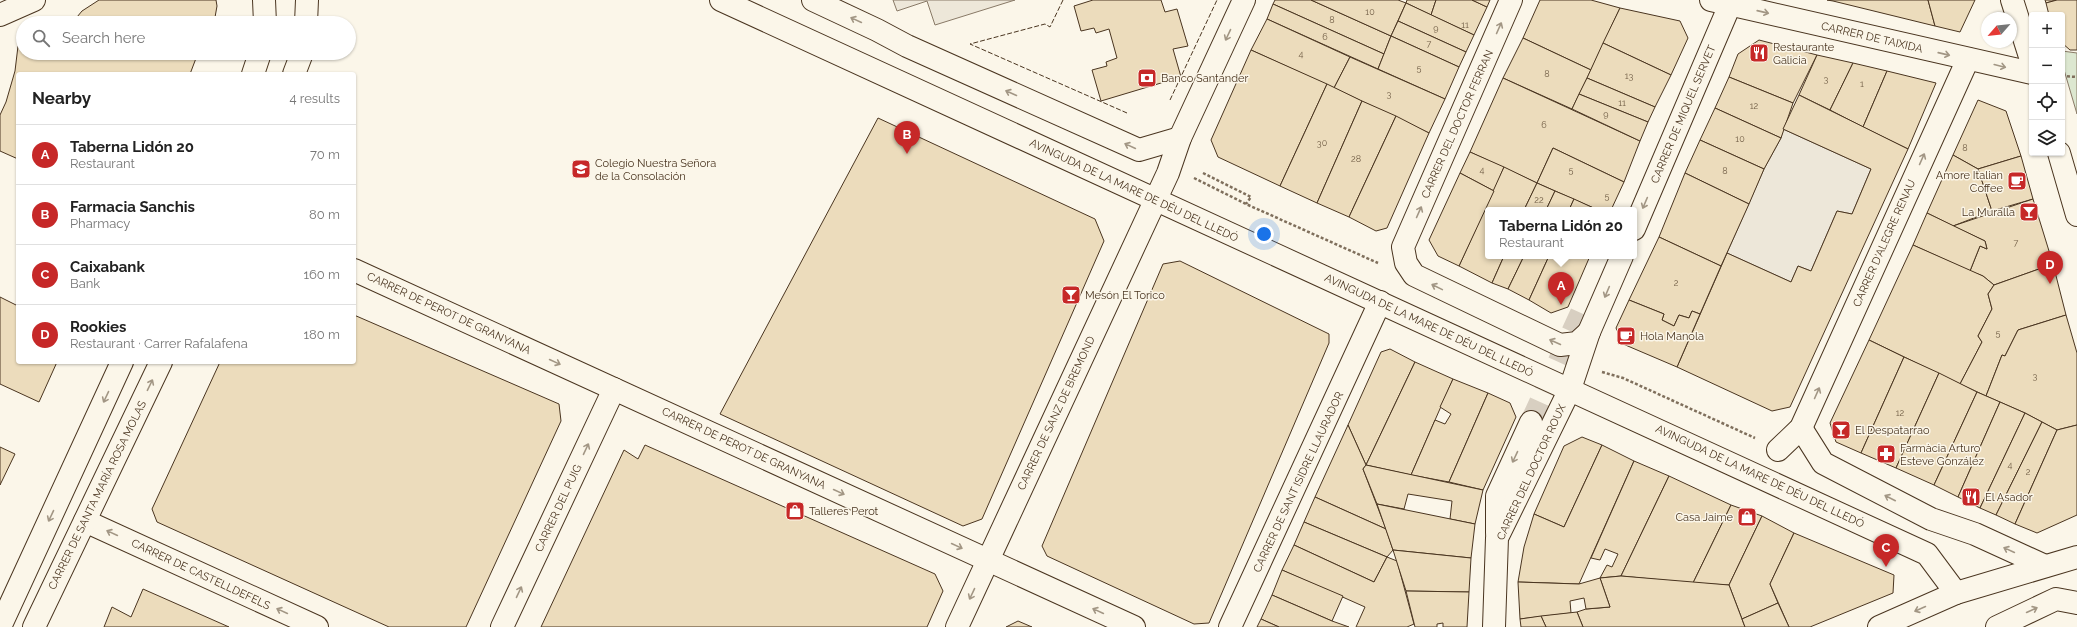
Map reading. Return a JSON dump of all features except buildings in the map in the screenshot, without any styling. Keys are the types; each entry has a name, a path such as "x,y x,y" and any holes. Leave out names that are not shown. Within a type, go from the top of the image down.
{"street":[{"path":"0,15 34,0"},
{"path":"264,0 265,16"},
{"path":"306,16 307,0"},
{"name":"AVINGUDA DE LA MARE DE DÉU DEL LLEDÓ","path":"721,0 1928,554 1956,593"},
{"path":"813,0 881,23 907,46 1140,150 1180,138"},
{"name":"CARRER DE SANZ DE BREMOND","path":"957,627 1139,232 1168,173 1180,138 1244,0"},
{"name":"CARRER DEL DOCTOR FERRAN","path":"1511,0 1403,247 1406,263 1414,275 1560,345 1577,343 1589,332"},
{"path":"2012,0 2029,54"},
{"name":"CARRER DE TAIXIDA","path":"1725,1 2029,72"},
{"name":"CARRER DE MIQUEL SERVET","path":"1637,221 1725,1"},
{"name":"CARRER D'ALEGRE RENAU","path":"1801,428 1968,59"},
{"path":"254,72 258,60"},
{"path":"295,72 299,60"},
{"path":"2060,156 2077,215"},
{"path":"1581,313 1606,259"},
{"path":"1570,389 1589,332 1621,259"},
{"name":"CARRER DE PEROT DE GRANYANA","path":"356,271 1134,627"},
{"name":"CARRER DE SANT ISIDRE LLAURADOR","path":"1230,627 1365,338 1380,302"},
{"path":"0,627 121,364"},
{"name":"CARRER DE SANTA MARÍA ROSA MOLAS","path":"34,627 160,364"},
{"name":"CARRER DEL PUIG","path":"502,627 614,389"},
{"name":"CARRER DEL DOCTOR ROUX","path":"1494,627 1497,538 1570,389"},
{"path":"1497,538 1497,496 1531,422"},
{"path":"1778,450 1801,428 1822,463 1931,519 1975,534 2045,566"},
{"name":"CARRER DE CASTELLDEFELS","path":"85,521 317,627"},
{"path":"1879,627 1956,593 2077,557"},
{"path":"1997,627 2056,599 2075,603"}],"path":[{"path":"2065,76 2077,77"},
{"path":"1203,173 1251,197 1246,204"}],"green space":[{"path":"2065,51 2077,53 2077,114 2065,73"}],"shaded area":[{"path":"893,0 1015,0 935,25 927,1 897,11"},
{"path":"1783,129 1871,169 1852,214 1837,211 1811,271 1798,266 1791,282 1727,253 1764,169 1781,138"}],"tunnel":[{"path":"1531,422 1581,313"}],"fence":[{"path":"1063,0 1050,27 1045,24 970,44 1127,113"},
{"path":"1170,100 1217,0"}],"place":[{"name":"Restaurante Galicia","path":"1759,53"},
{"name":"Banco Santander","path":"1147,78"},
{"name":"Farmacia Sanchis","path":"907,154"},
{"name":"Colegio Nuestra Señora de la Consolación","path":"581,169"},
{"name":"Amore Italian Coffee","path":"2017,181"},
{"name":"La Muralla","path":"2029,212"},
{"name":"Rookies","path":"2050,284"},
{"name":"Mesón El Torico","path":"1071,295"},
{"name":"Taberna Lidón 20","path":"1561,305"},
{"name":"Hola Manola","path":"1626,336"},
{"name":"El Despatarrao","path":"1841,430"},
{"name":"Farmàcia Arturo Esteve González","path":"1886,454"},
{"name":"El Asador","path":"1971,497"},
{"name":"Talleres Perot","path":"795,511"},
{"name":"Casa Jaime","path":"1747,517"},
{"name":"Caixabank","path":"1886,567"}]}
